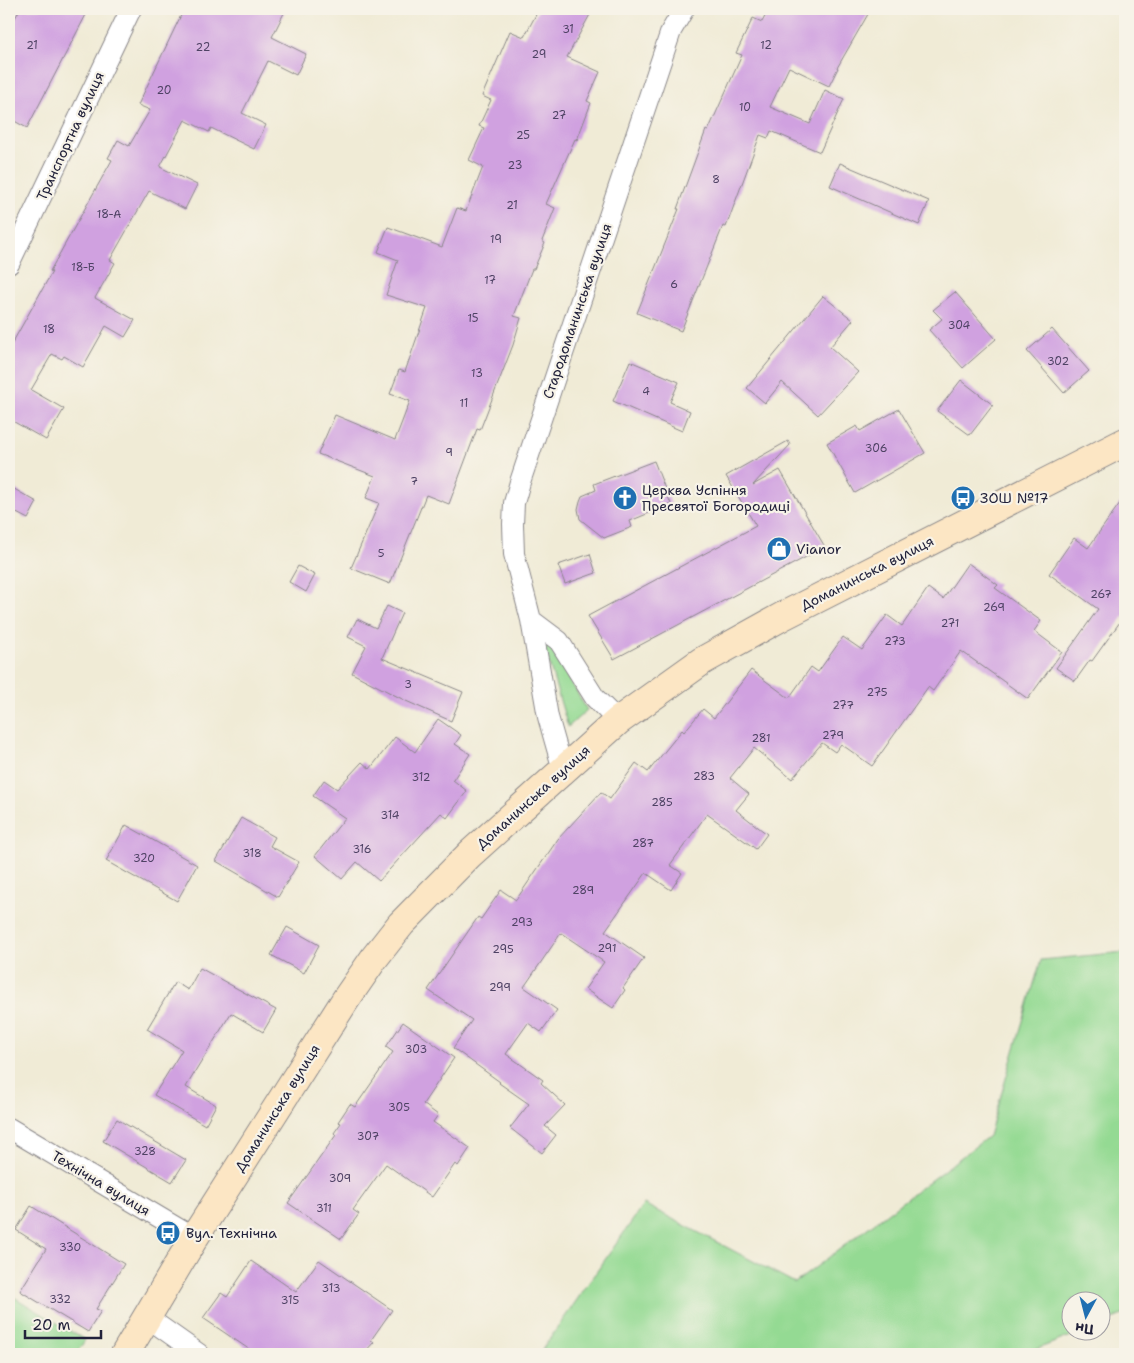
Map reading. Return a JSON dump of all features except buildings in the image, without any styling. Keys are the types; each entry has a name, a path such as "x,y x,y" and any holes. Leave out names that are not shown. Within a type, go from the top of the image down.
{"main road":[{"name":"Доманинська вулиця","path":"125,1354 194,1238 346,999 380,950 401,924 470,854 618,721 702,662 783,616 1125,442"}],"street":[{"name":"Транспортна вулиця","path":"9,264 131,9"},
{"name":"Стародоманинська вулиця","path":"563,770 548,717 531,620 514,554 513,524 516,496 668,40 684,9"},
{"path":"531,620 559,641 595,698 618,721"},
{"name":"Технічна вулиця","path":"9,1128 194,1238"},
{"path":"148,1318 199,1354"}],"green space":[{"path":"549,644 587,710 568,727 544,647"},
{"path":"1125,952 1125,1314 1112,1319 1112,1290 1062,1290 1062,1339 1024,1354 539,1354 644,1204 795,1283 989,1136 1041,960"},
{"path":"9,1294 85,1340 76,1354 9,1354"}],"place":[{"name":"Церква Успіння Пресвятої Богородиці","path":"625,498"},
{"name":"ЗОШ №17","path":"963,498"},
{"name":"Vianor","path":"779,549"},
{"name":"Вул. Технічна","path":"168,1233"}]}
